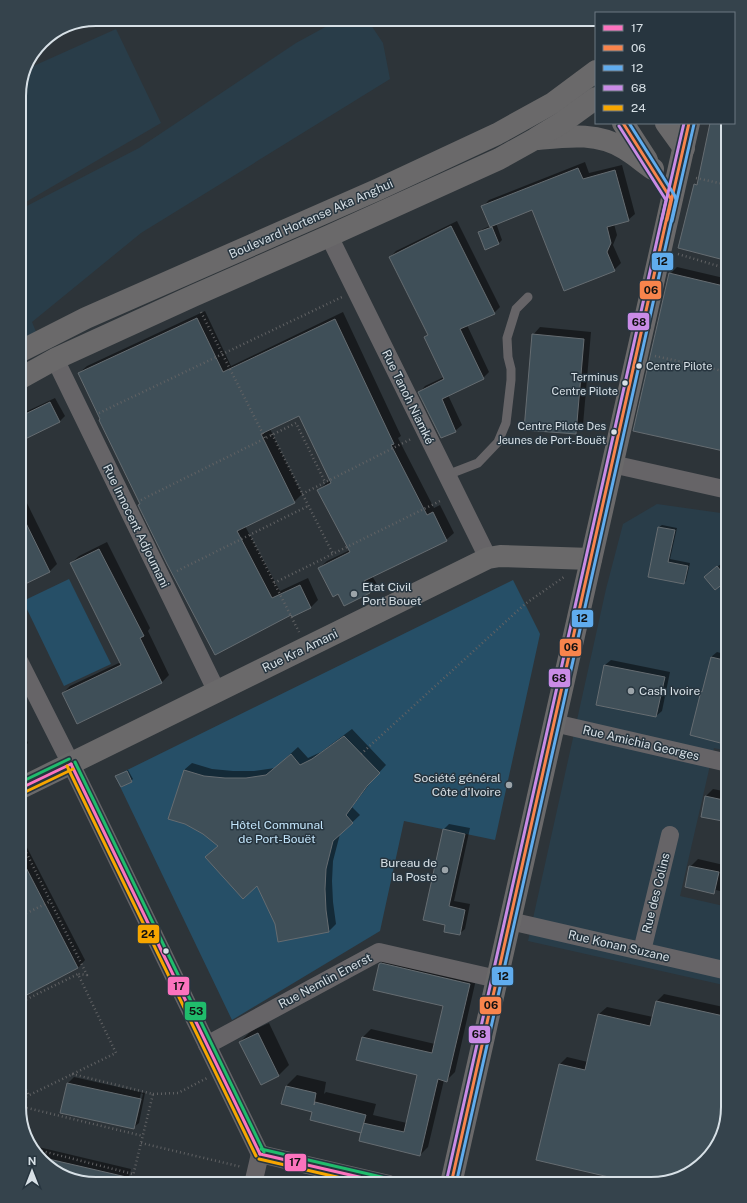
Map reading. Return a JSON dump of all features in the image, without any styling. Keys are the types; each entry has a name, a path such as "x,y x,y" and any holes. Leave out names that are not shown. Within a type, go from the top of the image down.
{"main road":[{"name":"Boulevard Hortense Aka Anghui","path":"26,348 86,318 379,189 497,134 553,103 595,75"},
{"name":"Boulevard Hortense Aka Anghui","path":"26,375 55,359 499,159 535,139 595,99"},
{"path":"624,124 671,198"},
{"path":"667,124 684,148"},
{"path":"453,1177 689,124"},
{"path":"535,139 575,136 593,137 625,149 653,169"},
{"name":"Rue Kra Amani","path":"26,786 488,558 500,556 591,559"}],"street":[{"name":"Rue Tanoh Niamké","path":"329,236 488,558"},
{"name":"Rue Innocent Adjoumani","path":"55,359 217,692"},
{"path":"612,464 721,488"},
{"path":"26,675 71,764 220,1072 256,1170 323,1177"},
{"name":"Rue Amichia Georges","path":"554,722 721,761"},
{"name":"Rue des Colins","path":"642,951 670,835"},
{"name":"Rue Konan Suzane","path":"510,921 721,969"},
{"name":"Rue Nemlin Enerst","path":"207,1045 378,952 497,979"}],"lane":[{"path":"447,475 478,462 498,442 506,423 511,380 507,338 516,309 528,297"}],"path":[{"path":"678,173 721,183"},
{"path":"660,249 721,267"},
{"path":"84,420 355,290"},
{"path":"193,296 265,438"},
{"path":"637,352 721,370"},
{"path":"127,507 296,423 326,482"},
{"path":"302,494 426,432"},
{"path":"272,434 333,554"},
{"path":"274,583 455,493"},
{"path":"162,579 308,506"},
{"path":"250,535 307,647"},
{"path":"361,754 525,604 565,577"},
{"path":"26,852 88,975 78,974 26,1000"},
{"path":"26,913 50,901"},
{"path":"26,1097 116,1053 78,974"},
{"path":"71,1074 153,1094 178,1093 220,1072"},
{"path":"26,1090 29,1096"},
{"path":"132,1177 153,1094"},
{"path":"26,1108 142,1136"},
{"path":"141,1143 256,1170"},
{"path":"41,1151 133,1174"}],"shaded area":[{"path":"327,26 372,26 383,43 390,79 141,233 32,322 41,344 26,352 26,206 139,148 296,43"},
{"path":"116,29 161,123 26,202 26,91 27,82 32,66"},
{"path":"657,504 721,513 721,750 714,748 680,896 721,905 721,984 528,941 606,589 623,524"}],"green space":[{"path":"69,579 111,664 64,686 26,607 26,600"},
{"name":"Hôtel Communal de Port-Bouët","path":"513,580 540,634 495,840 404,821 380,931 232,1020 115,776"}],"building":[{"path":"710,124 721,124 721,259 678,248 694,184 697,185"},
{"path":"578,168 583,179 615,170 629,221 607,227 611,243 607,252 615,271 564,291 532,210 490,227 481,206"},
{"path":"451,226 495,314 460,329 484,379 442,399 456,432 441,438 418,392 444,379 424,337 428,335 389,257"},
{"path":"492,227 499,244 485,250 478,232"},
{"path":"669,273 721,285 721,450 633,431"},
{"path":"197,318 223,372 335,319 394,444 391,445 427,515 433,512 447,541 364,581 370,593 344,606 338,594 333,597 318,568 350,552 317,490 331,483 299,416 261,434 295,503 237,531 272,598 300,585 311,608 292,617 291,615 215,655 138,505 140,504 78,373"},
{"path":"532,334 584,339 576,434 524,430"},
{"path":"50,402 60,422 26,439 26,414"},
{"path":"26,523 50,572 26,584"},
{"path":"658,527 675,530 668,562 688,566 684,584 648,577"},
{"path":"99,549 144,636 140,638 162,683 77,724 62,693 121,665 70,563"},
{"path":"717,566 721,571 721,585 715,590 704,577"},
{"path":"711,657 721,659 721,743 690,735 701,691 702,692"},
{"name":"Cash Ivoire","path":"604,665 665,677 656,717 596,705"},
{"name":"Hôtel Communal de Port-Bouët","path":"344,736 380,773 367,786 346,815 353,823 333,841 326,869 325,889 329,932 278,942 275,924 257,886 243,899 205,857 218,846 203,834 185,824 168,819 184,770 204,776 225,778 246,778 266,775 291,754 300,765 312,759"},
{"path":"127,771 132,782 121,787 115,776"},
{"path":"705,796 721,799 721,821 701,817"},
{"path":"443,829 465,834 449,906 465,910 460,935 444,932 445,925 423,920"},
{"path":"689,866 719,872 714,894 685,887"},
{"path":"26,868 78,968 26,995"},
{"path":"381,963 470,984 447,1082 438,1079 420,1156 359,1141 363,1123 404,1132 417,1075 356,1060 362,1037 432,1053 443,1006 373,990 379,964"},
{"path":"656,1001 721,1015 721,1108 719,1125 716,1134 707,1150 694,1163 682,1170 669,1175 652,1177 609,1177 536,1160 559,1064 585,1070 598,1014 650,1026"},
{"path":"258,1033 279,1076 261,1085 239,1042"},
{"path":"67,1083 141,1099 134,1129 60,1113"},
{"path":"286,1086 316,1093 314,1105 315,1102 366,1115 361,1133 310,1120 312,1112 281,1104"},
{"path":"52,1160 126,1177 82,1176 65,1170"}],"transit line":[{"name":"06","path":"453,1177 671,199 624,124"},
{"name":"12","path":"458,1177 676,200 675,196 630,124"},
{"name":"68","path":"662,219 684,124"},
{"name":"06","path":"667,220 689,124"},
{"name":"12","path":"672,221 694,124"},
{"name":"68","path":"447,1177 666,200 619,126"},
{"name":"53","path":"26,780 69,759"},
{"name":"53","path":"75,762 264,1152"},
{"name":"17","path":"71,764 260,1154"},
{"name":"17","path":"26,786 71,764"},
{"name":"24","path":"67,766 256,1156"},
{"name":"24","path":"26,792 73,769"},
{"name":"53","path":"261,1149 381,1177"},
{"name":"17","path":"260,1154 359,1177"},
{"name":"24","path":"259,1159 337,1177"}],"place":[{"name":"Centre Pilote","path":"639,366"},
{"name":"Terminus Centre Pilote","path":"625,383"},
{"name":"Centre Pilote Des Jeunes de Port-Bouët","path":"614,432"},
{"name":"Etat Civil Port Bouet","path":"354,594"},
{"name":"Cash Ivoire","path":"631,691"},
{"name":"Société général Côte d'Ivoire","path":"509,785"},
{"name":"Bureau de la Poste","path":"445,870"}]}
